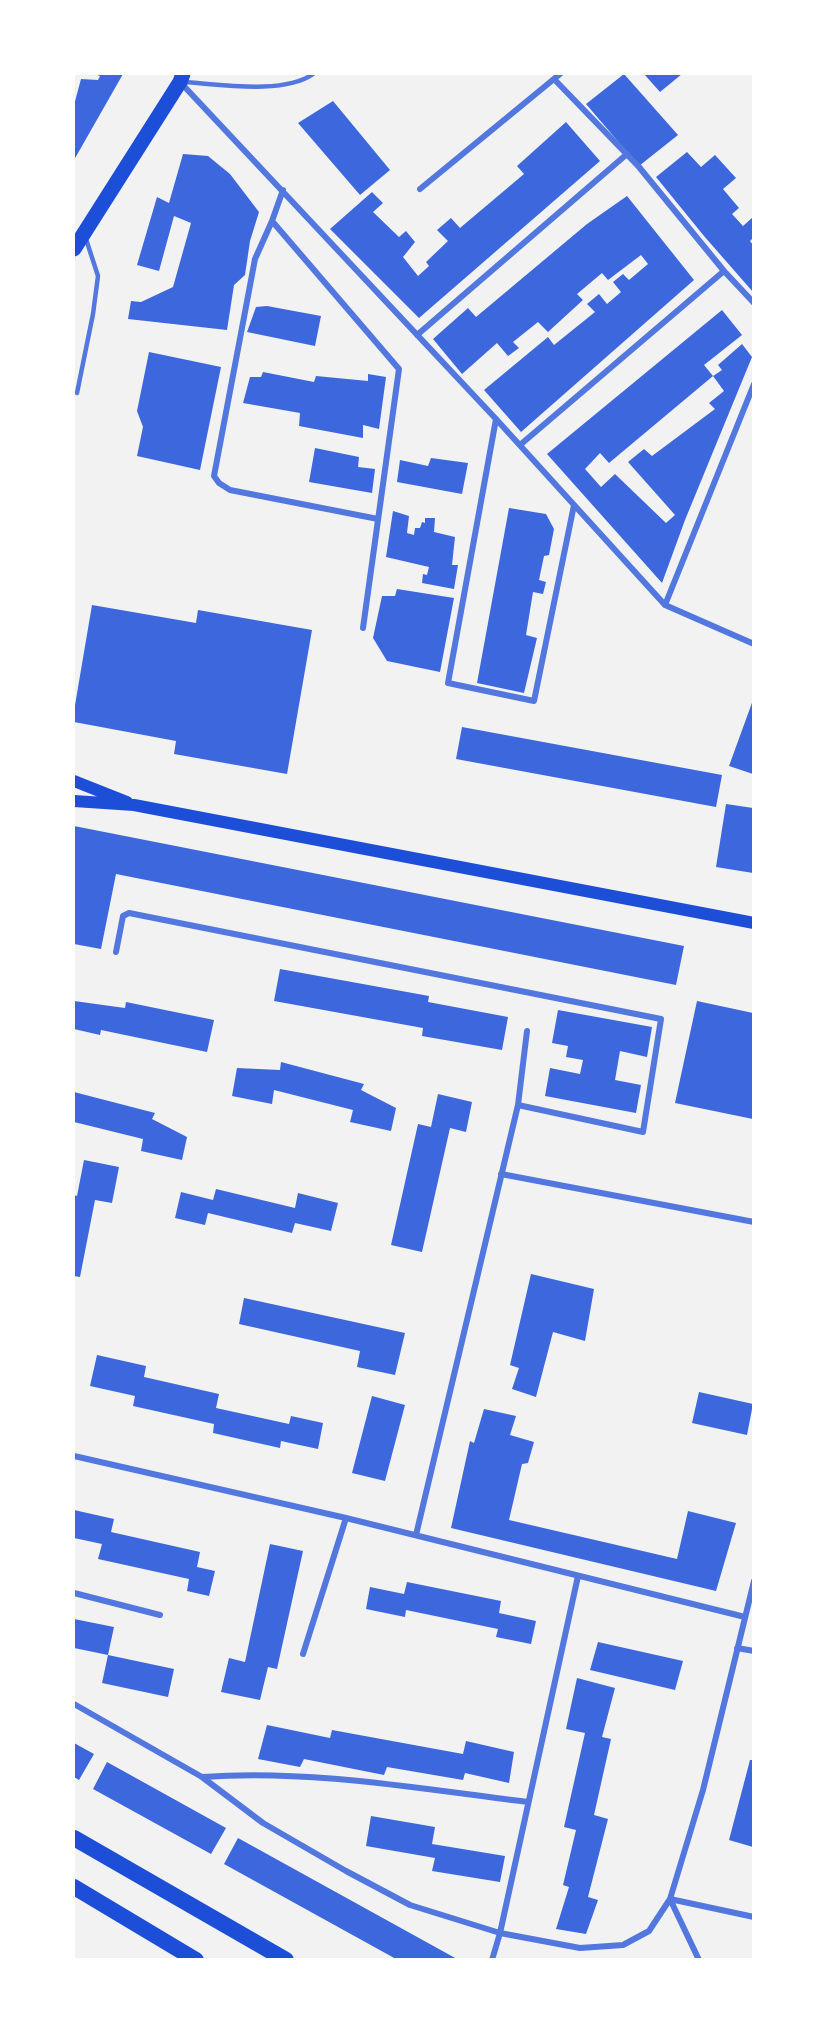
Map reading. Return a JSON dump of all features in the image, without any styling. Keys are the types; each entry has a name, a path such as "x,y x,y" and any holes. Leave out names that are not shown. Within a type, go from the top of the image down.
{"highway":[{"path":"74,1838 286,1959"},
{"path":"74,1887 196,1959"}],"main road":[{"path":"74,249 185,76"},
{"path":"74,781 134,805"},
{"path":"74,801 134,805 753,923"}],"street":[{"path":"420,189 560,74"},
{"path":"185,76 282,190 520,445 665,605 753,644"},
{"path":"554,79 627,154 753,303"},
{"path":"417,335 627,154"},
{"path":"282,190 255,259 214,476 219,483 230,490 378,519"},
{"path":"272,220 399,369 363,628"},
{"path":"520,445 724,271"},
{"path":"665,605 753,384"},
{"path":"496,419 448,683 534,701 574,505"},
{"path":"116,952 123,916 129,913 661,1019 643,1132 518,1105"},
{"path":"416,1535 518,1105 526,1031"},
{"path":"501,1174 753,1222"},
{"path":"74,1456 346,1518 745,1617"},
{"path":"303,1654 346,1518"},
{"path":"492,1959 500,1933 578,1576"},
{"path":"74,1704 202,1777 263,1823 410,1905 500,1933 580,1948 623,1945 649,1931 670,1899 703,1790 753,1581"},
{"path":"74,1593 160,1615"},
{"path":"737,1648 753,1651"},
{"path":"202,1777 272,1775 356,1781 528,1802"},
{"path":"670,1899 753,1917"},
{"path":"670,1899 699,1959"}],"lane":[{"path":"185,76 268,87 286,84 313,74"},
{"path":"77,393 98,276 84,234"}],"building":[{"path":"94,74 123,74 74,160 74,105 81,79 98,80 100,76"},
{"path":"624,74 678,135 639,166 586,104"},
{"path":"644,74 682,74 660,92"},
{"path":"333,101 390,170 360,195 298,123"},
{"path":"566,122 600,161 419,318 330,229 372,192 383,203 373,212 399,237 406,231 415,242 403,257 418,276 429,266 426,262 448,241 437,230 451,218 460,228 524,174 517,166"},
{"path":"687,152 701,167 715,155 736,178 723,189 739,208 732,214 743,226 753,217 753,238 750,241 753,245 753,292 656,177"},
{"path":"183,154 208,156 230,174 259,212 250,241 245,275 234,285 227,330 128,319 131,301 141,302 173,287 191,223 174,216 159,271 137,265 157,197 169,203"},
{"path":"627,196 694,280 521,432 484,390 548,337 554,345 595,312 587,304 599,294 607,304 621,292 613,282 623,274 629,280 648,264 641,255 608,280 602,273 577,294 583,300 548,332 538,322 513,342 519,348 508,356 497,343 462,374 433,339 468,308 476,317 587,224"},
{"path":"267,306 321,316 315,346 247,332 256,307"},
{"path":"722,310 742,335 704,365 713,376 722,370 718,365 742,344 752,357 685,520 662,583 547,454","holes":["713,376 724,391 709,403 715,409 652,456 644,449 628,462 675,515 666,523 615,474 601,487 585,469 600,453 609,463"]},
{"path":"149,352 221,367 200,470 137,456 143,427 137,411"},
{"path":"263,372 314,382 316,376 368,381 368,374 386,377 379,429 363,425 363,438 299,426 300,413 243,403 250,377 261,377"},
{"path":"315,448 359,457 358,467 375,469 372,493 309,482"},
{"path":"431,458 468,463 462,494 397,482 400,460 428,466"},
{"path":"509,508 546,514 554,529 549,555 544,556 539,580 546,582 543,594 533,592 526,635 537,638 524,693 477,683"},
{"path":"393,511 409,516 407,533 414,535 415,528 420,528 422,522 425,523 425,518 435,518 434,532 455,537 452,565 458,565 454,589 422,583 423,574 427,575 429,567 386,557"},
{"path":"397,589 454,598 440,672 387,661 373,638 382,596 395,596"},
{"path":"92,605 196,623 198,610 312,630 287,774 174,754 176,741 74,722"},
{"path":"753,700 753,774 729,766"},
{"path":"462,727 722,775 716,807 456,759"},
{"path":"726,804 753,808 753,873 716,867"},
{"path":"74,826 684,946 676,985 116,874 101,949 74,944"},
{"path":"280,969 429,996 428,1002 508,1017 502,1050 422,1036 423,1028 274,1001"},
{"path":"74,1001 125,1008 126,1002 214,1020 207,1052 101,1030 100,1035 74,1029"},
{"path":"697,1001 753,1013 753,1119 675,1103"},
{"path":"558,1010 652,1027 647,1057 620,1051 615,1080 641,1085 636,1113 545,1096 550,1068 580,1074 583,1060 566,1057 568,1046 552,1043"},
{"path":"281,1062 364,1084 361,1090 396,1108 391,1131 350,1122 353,1110 274,1090 272,1104 232,1096 237,1068 280,1070"},
{"path":"74,1092 155,1113 152,1119 187,1137 182,1160 141,1151 143,1139 74,1122"},
{"path":"438,1094 472,1102 466,1132 450,1128 422,1252 391,1245 418,1124 431,1127"},
{"path":"84,1160 119,1167 112,1203 95,1200 80,1277 74,1276 74,1195 77,1196"},
{"path":"216,1189 295,1208 298,1193 338,1203 331,1231 295,1223 292,1233 208,1213 205,1225 175,1218 181,1192 213,1200"},
{"path":"531,1274 594,1289 585,1341 553,1332 536,1397 512,1389 519,1368 510,1365"},
{"path":"244,1298 405,1333 395,1375 357,1367 360,1351 239,1324"},
{"path":"97,1355 146,1366 144,1377 219,1394 216,1408 289,1424 291,1416 323,1423 318,1449 281,1441 280,1448 213,1433 214,1424 133,1406 135,1396 90,1386"},
{"path":"699,1392 753,1404 747,1435 692,1423"},
{"path":"372,1396 405,1405 385,1481 352,1473"},
{"path":"484,1409 516,1416 510,1435 534,1442 528,1463 522,1464 509,1520 677,1559 688,1511 736,1523 716,1591 451,1528 470,1441 474,1443"},
{"path":"74,1510 114,1519 111,1532 200,1552 197,1567 215,1571 209,1596 187,1591 189,1579 98,1559 102,1544 74,1538"},
{"path":"270,1544 303,1551 277,1669 268,1667 260,1700 221,1692 229,1658 245,1662"},
{"path":"407,1582 501,1601 499,1613 536,1621 531,1644 496,1637 498,1629 406,1610 405,1617 366,1609 370,1587 404,1594"},
{"path":"74,1619 114,1627 108,1655 74,1648"},
{"path":"598,1642 683,1661 675,1690 590,1670"},
{"path":"108,1655 174,1669 168,1697 102,1683"},
{"path":"577,1678 615,1688 602,1737 611,1739 594,1815 608,1819 588,1897 598,1900 586,1934 556,1929 569,1887 563,1885 576,1830 564,1827 585,1733 566,1729"},
{"path":"267,1725 330,1738 332,1730 463,1754 466,1741 514,1752 509,1783 465,1773 463,1780 387,1767 384,1775 304,1759 300,1767 258,1759"},
{"path":"74,1743 94,1754 79,1780 74,1777"},
{"path":"750,1760 753,1760 753,1847 729,1840"},
{"path":"107,1762 226,1828 211,1854 93,1789"},
{"path":"371,1816 435,1827 432,1844 505,1856 500,1882 432,1871 435,1858 366,1846"},
{"path":"238,1838 457,1959 396,1959 224,1864"}]}
